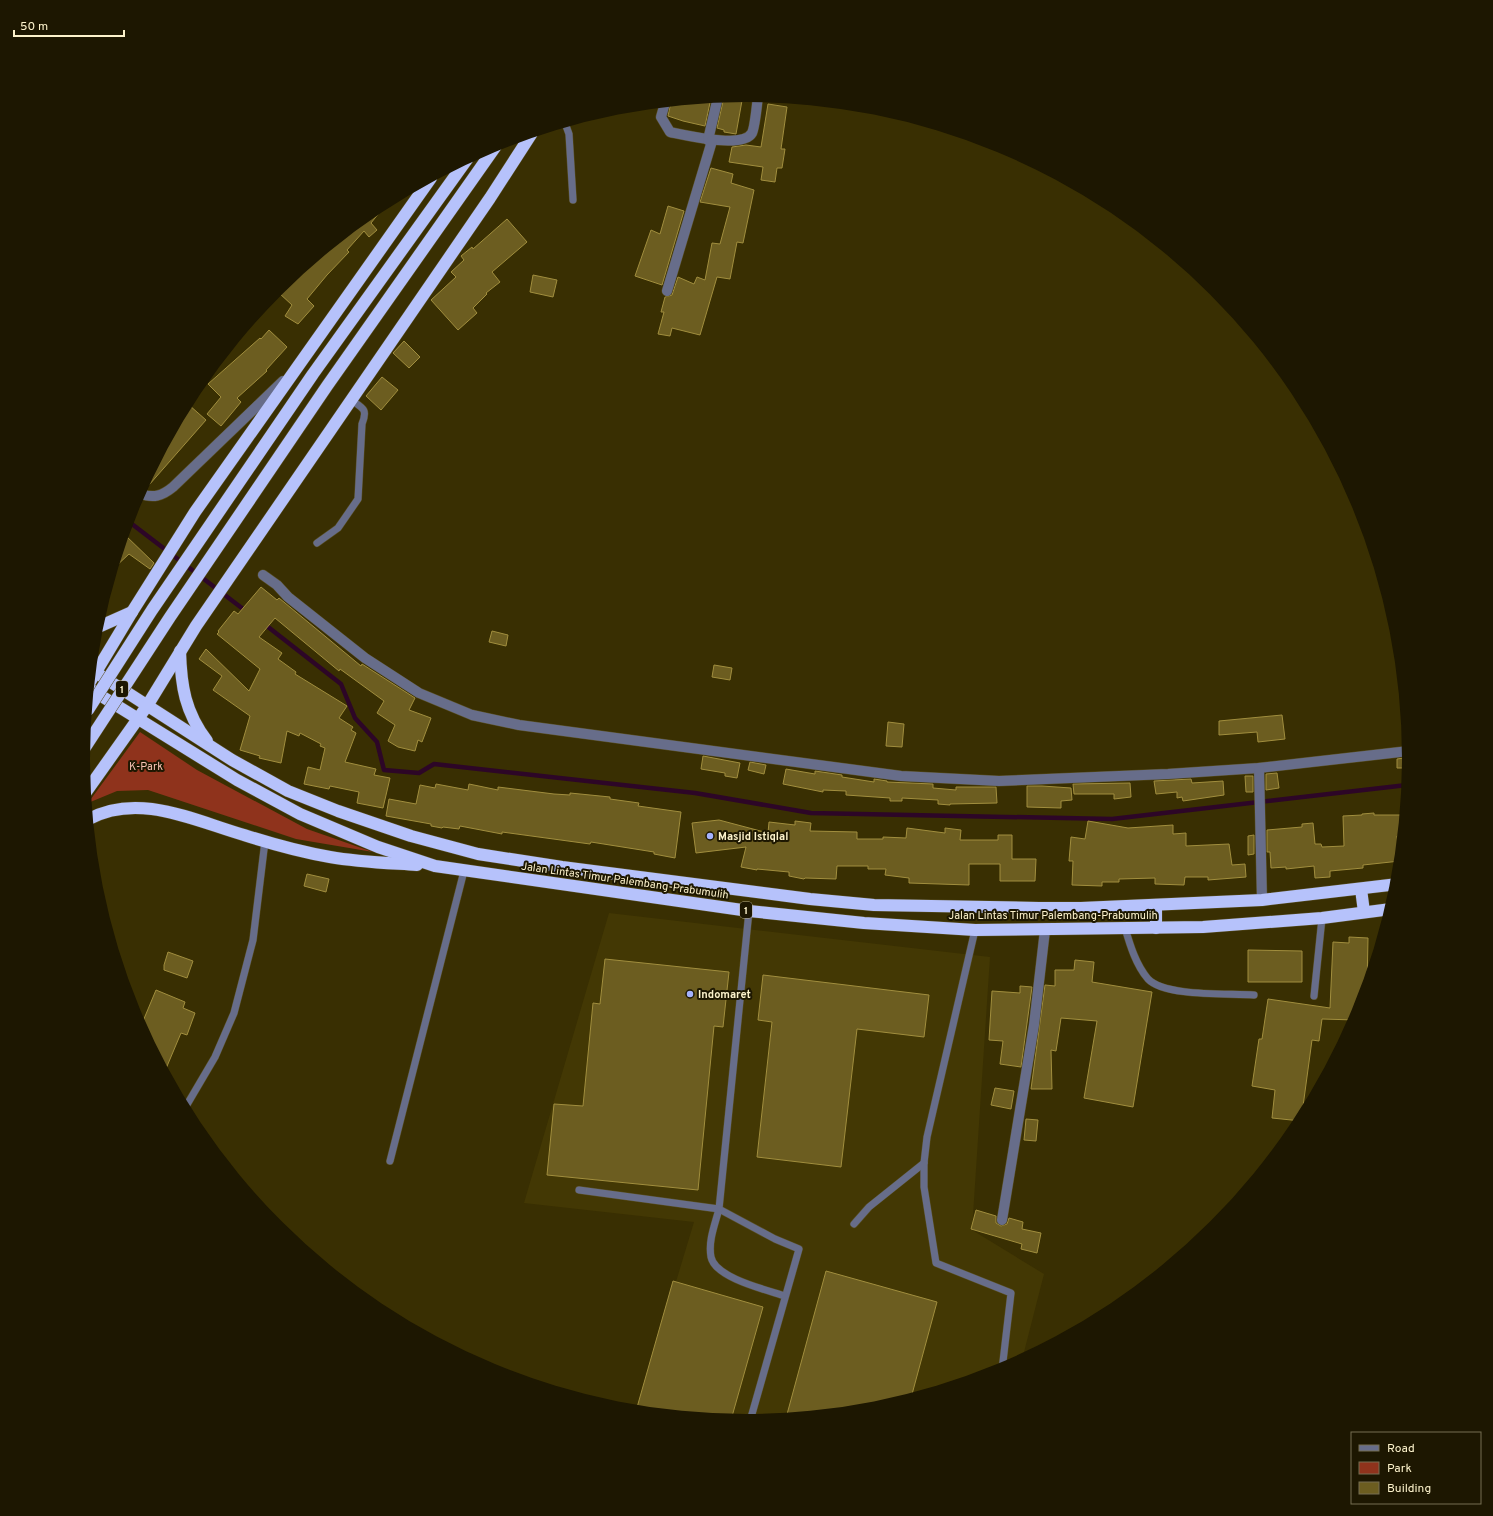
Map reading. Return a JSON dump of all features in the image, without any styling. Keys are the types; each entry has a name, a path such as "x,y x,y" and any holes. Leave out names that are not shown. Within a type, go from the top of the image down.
{"highway":[{"path":"91,786 138,720 196,626 529,138"},
{"path":"90,739 170,617 327,386 491,153"},
{"path":"92,703 152,610 309,380 462,166"},
{"path":"96,669 195,512 425,185"},
{"path":"104,624 132,612"},
{"path":"180,650 184,697 190,714 198,729 212,747"},
{"name":"Jalan Lintas Timur Palembang-Prabumulih","path":"95,676 147,706 232,760 288,791 338,811 411,836 486,855 600,872 810,899 874,904 1038,908 1156,905 1262,900 1390,885"},
{"name":"Jalan Lintas Timur Palembang-Prabumulih","path":"94,692 237,780 300,814 330,828 378,847 435,866 464,871 749,911 864,923 975,930 1203,927 1322,918 1364,912 1384,913"},
{"path":"93,817 113,809 155,809 181,815 265,841 330,857 371,862 435,866"},
{"path":"1361,889 1364,912"},
{"path":"1156,905 1156,928"}],"street":[{"path":"664,107 661,117 670,132 710,140 740,139 747,138 752,133 757,102"},
{"path":"667,291 710,140 717,103"},
{"path":"145,495 156,497 164,494 173,487 298,367"},
{"path":"263,575 277,585 288,597 365,658 419,692 472,715 520,725 901,776 999,781 1168,774 1259,768 1403,751"},
{"path":"1259,768 1262,900"},
{"path":"1002,1220 1034,1025 1045,930"}],"lane":[{"path":"566,127 569,134 573,200"},
{"path":"317,543 338,528 358,499 362,424 365,418 365,412 362,407 351,400"},
{"path":"188,1102 215,1057 234,1013 253,940 265,841"},
{"path":"390,1161 464,871"},
{"path":"749,911 719,1209 710,1244 711,1258 717,1268 738,1281 785,1296"},
{"path":"1314,996 1322,918"},
{"path":"1125,928 1141,969 1149,979 1157,985 1178,991 1254,995"},
{"path":"975,930 927,1137 924,1163 924,1187 936,1263 1011,1293 1003,1363"},
{"path":"854,1224 869,1207 924,1163"},
{"path":"579,1190 719,1209 775,1239 799,1249 752,1414"}],"shaded area":[{"path":"609,913 990,957 972,1230 1044,1274 1024,1353 998,1365 958,1380 875,1402 832,1409 789,1413 746,1414 704,1413 639,1405 694,1222 524,1203"}],"green space":[{"name":"K-Park","path":"140,732 197,770 307,829 373,852 296,839 148,790 117,791 91,802 91,799"}],"building":[{"path":"742,102 736,134 724,132 724,130 717,128 723,103"},
{"path":"710,103 705,126 668,116 670,106"},
{"path":"768,104 787,107 781,149 785,149 782,168 777,168 775,182 761,180 763,167 729,162 732,147 746,145 761,147"},
{"path":"711,168 733,174 731,183 754,190 743,243 737,242 730,279 717,277 700,335 672,328 670,336 658,334 664,312 661,312 665,297 672,295 678,277 694,284 697,277 705,280 712,243 720,244 730,207 700,202"},
{"path":"668,206 684,211 662,285 635,276 651,230 660,234"},
{"path":"377,216 371,223 377,230 369,237 364,231 347,250 349,252 307,299 314,306 298,324 285,316 292,305 281,295 282,294 314,264 347,237"},
{"path":"507,219 527,242 492,272 500,282 486,293 487,294 473,308 477,313 458,330 431,300 456,277 451,272 464,260 461,256 472,247 473,249"},
{"path":"533,275 557,280 553,297 530,292"},
{"path":"269,330 287,347 266,370 267,371 237,398 241,402 221,426 207,414 221,397 208,384 260,338 261,339"},
{"path":"404,341 420,357 409,368 393,353"},
{"path":"382,377 398,390 381,410 366,396"},
{"path":"192,408 206,420 151,482 178,430"},
{"path":"128,538 154,563 150,569 129,554 120,562"},
{"path":"261,587 277,600 279,598 361,666 362,664 415,698 409,710 431,718 422,742 418,740 415,751 398,747 388,741 395,725 377,713 384,701 340,669 339,671 275,618 259,637 282,653 278,659 296,672 295,674 347,706 339,718 353,727 351,730 356,733 345,762 376,769 374,775 390,778 383,808 357,803 359,792 330,786 329,789 304,784 308,767 320,770 325,748 320,746 321,744 300,733 299,736 287,731 281,763 259,758 260,756 240,750 250,716 213,690 222,676 199,659 206,649 249,691 260,669 217,634 234,611 238,614"},
{"path":"492,631 508,635 506,646 489,642"},
{"path":"714,665 732,668 730,680 712,677"},
{"path":"1282,715 1285,739 1258,742 1257,732 1219,735 1219,721"},
{"path":"888,722 904,724 902,747 886,746"},
{"path":"703,756 740,763 737,778 725,776 725,773 701,769"},
{"path":"1403,758 1403,768 1397,768 1397,759"},
{"path":"750,762 766,765 764,774 748,770"},
{"path":"786,769 815,774 815,771 874,782 874,779 887,782 933,784 933,788 956,790 956,787 996,787 997,803 950,805 938,804 938,800 902,798 902,801 890,801 890,798 846,795 846,791 823,790 823,792 783,784"},
{"path":"1277,773 1279,788 1266,790 1266,774"},
{"path":"1245,776 1253,776 1253,792 1246,792"},
{"path":"1191,779 1192,783 1223,781 1224,795 1183,801 1182,797 1177,798 1177,792 1156,794 1154,781"},
{"path":"1130,783 1131,797 1114,799 1114,794 1074,794 1073,784"},
{"path":"436,784 468,790 469,784 498,790 498,787 554,794 570,795 570,793 610,797 610,799 639,803 638,806 681,812 675,858 654,854 654,852 591,842 590,844 502,832 502,834 460,826 459,829 442,828 431,826 431,824 386,816 389,799 416,804 420,785 435,788"},
{"path":"1027,786 1071,788 1072,800 1061,801 1061,808 1027,807"},
{"path":"1374,813 1374,815 1400,815 1394,862 1363,865 1363,868 1330,871 1330,877 1315,878 1314,866 1286,869 1286,867 1271,868 1270,852 1267,852 1267,830 1302,827 1302,824 1313,823 1315,844 1321,844 1322,847 1344,846 1343,816"},
{"path":"719,820 768,833 769,822 795,825 795,821 811,823 810,831 857,832 857,839 883,839 883,837 906,838 907,828 945,833 945,828 961,830 960,840 998,840 998,835 1012,835 1012,859 1036,859 1035,881 1000,881 1000,864 969,864 969,885 909,883 909,878 885,875 886,869 868,869 868,866 837,866 836,879 804,879 789,876 789,872 757,870 741,867 746,847 696,853 692,823"},
{"path":"1088,821 1128,828 1173,825 1173,834 1186,833 1186,846 1229,844 1232,865 1245,864 1246,877 1208,880 1208,877 1185,877 1184,885 1155,884 1155,878 1119,879 1119,882 1102,882 1102,886 1072,885 1073,861 1069,861 1071,837 1085,839"},
{"path":"1254,835 1254,854 1248,855 1248,836"},
{"path":"307,874 329,879 326,892 304,886"},
{"path":"1349,937 1368,938 1367,971 1353,1009 1348,1020 1322,1019 1319,1041 1312,1040 1303,1105 1294,1120 1272,1118 1275,1090 1252,1086 1259,1039 1262,1039 1268,999 1330,1008 1333,942 1349,943"},
{"path":"1248,950 1302,951 1302,982 1248,982"},
{"path":"168,952 193,961 187,978 164,970"},
{"path":"605,959 729,972 723,1027 714,1026 698,1190 547,1175 554,1104 583,1106 593,1003 600,1004"},
{"path":"1075,960 1094,962 1092,982 1152,992 1133,1107 1084,1098 1097,1021 1061,1018 1056,1051 1051,1050 1052,1089 1031,1089 1045,985 1055,986 1055,970 1074,970"},
{"path":"763,975 929,995 924,1037 857,1029 841,1167 757,1157 772,1022 758,1020"},
{"path":"1020,986 1032,987 1021,1067 1000,1064 1003,1041 989,1040 992,991 1020,993"},
{"path":"156,990 185,1002 183,1008 195,1013 187,1035 181,1033 167,1066 158,1048 144,1018"},
{"path":"995,1088 1014,1091 1011,1109 991,1105"},
{"path":"1026,1119 1038,1120 1036,1141 1024,1140"},
{"path":"976,1210 996,1216 996,1223 1001,1226 1007,1224 1009,1218 1023,1222 1022,1229 1041,1233 1037,1253 1021,1249 1022,1244 971,1229"},
{"path":"826,1271 937,1302 912,1393 875,1402 832,1409 787,1413"},
{"path":"673,1281 763,1307 733,1414 704,1413 638,1405"}],"waterway":[{"path":"133,525 247,612"},
{"path":"263,623 341,684 355,718 377,742 384,770 419,773 434,764 695,793 811,813 1112,819 1402,786"}],"place":[{"name":"Masjid Istiqlal","path":"710,836"},
{"name":"Indomaret","path":"690,994"}]}
